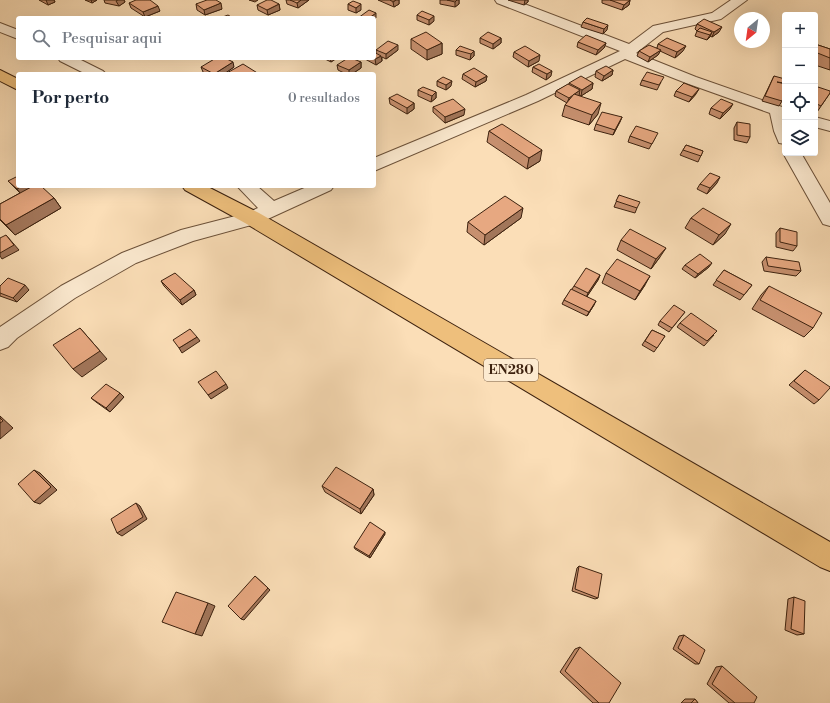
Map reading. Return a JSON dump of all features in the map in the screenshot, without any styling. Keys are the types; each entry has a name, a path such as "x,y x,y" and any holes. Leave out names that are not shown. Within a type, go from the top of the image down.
{"main road":[{"path":"0,75 16,84"},
{"name":"EN280","path":"196,188 262,213 830,557"}],"street":[{"path":"502,0 564,23 690,80 781,111 782,131"},
{"path":"376,164 532,98 628,52 658,29 716,16 740,0"},
{"path":"0,27 16,34"},
{"path":"69,60 94,72"},
{"path":"818,123 830,126"},
{"path":"794,156 830,219"},
{"path":"247,188 262,213"},
{"path":"0,341 9,332 68,292 129,258 188,235 262,213 320,188"}],"building":[{"path":"136,0 150,0 158,6 143,12 129,3"},
{"path":"207,0 216,0 221,3 204,10 196,4"},
{"path":"267,0 271,0 279,4 267,10 257,5"},
{"path":"290,0 301,0 297,3"},
{"path":"610,0 630,0 624,5"},
{"path":"353,1 361,4 356,8 348,4"},
{"path":"369,10 376,13 372,16 361,16"},
{"path":"422,11 434,16 429,20 417,15"},
{"path":"587,18 608,25 604,29 583,22"},
{"path":"704,19 722,27 714,32 697,24"},
{"path":"700,28 712,32 710,35 697,31"},
{"path":"426,32 442,43 427,50 411,39"},
{"path":"488,32 501,38 493,44 480,38"},
{"path":"586,35 606,43 598,50 578,42"},
{"path":"667,38 686,46 677,52 658,44"},
{"path":"388,41 398,45 386,54 376,50"},
{"path":"649,45 661,50 650,57 639,51"},
{"path":"818,45 830,49 830,58 818,53"},
{"path":"460,46 474,51 471,54 456,50"},
{"path":"525,46 540,55 529,61 514,52"},
{"path":"376,53 381,56 376,58"},
{"path":"213,60 229,60 233,62 217,72 210,72 201,67"},
{"path":"345,60 356,60 361,62 349,70 337,65"},
{"path":"243,64 256,72 229,72"},
{"path":"539,64 552,71 547,74 533,67"},
{"path":"606,66 613,70 604,76 596,71"},
{"path":"474,68 487,76 476,82 463,74"},
{"path":"647,72 664,77 659,85 642,80"},
{"path":"581,76 593,83 582,90 569,83"},
{"path":"774,76 782,78 782,83 777,82 782,83 782,101 765,96"},
{"path":"443,77 452,81 446,85 437,81"},
{"path":"684,83 699,89 692,97 676,91"},
{"path":"568,84 580,90 569,98 556,91"},
{"path":"423,87 436,92 432,96 418,90"},
{"path":"818,87 830,91 821,106 818,104"},
{"path":"397,94 414,103 407,108 389,98"},
{"path":"574,94 601,103 592,115 565,105"},
{"path":"453,99 465,109 445,117 433,107"},
{"path":"721,99 733,104 723,113 711,108"},
{"path":"602,112 622,117 615,130 596,124"},
{"path":"737,122 750,124 750,137 737,135"},
{"path":"502,124 542,150 529,158 489,131"},
{"path":"636,126 658,133 652,144 630,136"},
{"path":"686,145 703,151 701,156 683,150"},
{"path":"710,173 720,177 710,188 700,184"},
{"path":"16,177 16,188 19,188 17,189 8,181"},
{"path":"29,188 43,188 54,198 6,225 0,219 0,204"},
{"path":"619,195 640,202 637,208 616,201"},
{"path":"505,196 523,208 485,235 468,222"},
{"path":"703,208 731,224 719,235 691,218"},
{"path":"780,228 797,232 797,246 780,242"},
{"path":"630,229 666,248 656,259 621,240"},
{"path":"6,235 14,245 0,253 0,238"},
{"path":"700,254 712,263 698,274 685,265"},
{"path":"766,257 799,262 801,271 768,266"},
{"path":"617,259 650,276 640,291 606,273"},
{"path":"586,268 600,275 588,293 574,286"},
{"path":"724,270 752,285 744,295 716,280"},
{"path":"175,273 194,290 180,300 161,281"},
{"path":"8,278 25,285 13,298 0,293 0,286"},
{"path":"769,286 822,313 813,328 760,300"},
{"path":"571,289 596,301 589,312 564,300"},
{"path":"674,305 685,312 672,328 660,321"},
{"path":"691,313 717,331 707,341 680,323"},
{"path":"80,328 100,351 73,369 53,345"},
{"path":"190,329 197,337 179,348 173,340"},
{"path":"652,330 665,336 657,348 645,341"},
{"path":"805,370 830,387 819,400 794,381"},
{"path":"216,371 226,384 208,395 198,382"},
{"path":"106,384 120,393 106,408 91,398"},
{"path":"336,467 373,489 360,509 322,486"},
{"path":"34,470 51,487 34,502 18,484"},
{"path":"136,503 143,517 117,533 111,519"},
{"path":"370,522 385,532 369,556 354,547"},
{"path":"579,566 602,574 598,598 575,589"},
{"path":"255,576 268,588 241,619 228,606"},
{"path":"176,592 208,603 195,634 162,622"},
{"path":"794,597 805,601 804,634 791,629"},
{"path":"684,635 705,650 699,664 678,648"},
{"path":"580,647 621,683 609,703 599,703 565,671"},
{"path":"722,666 757,697 754,703 735,703 712,684"},
{"path":"695,699 698,703 691,703"}]}
